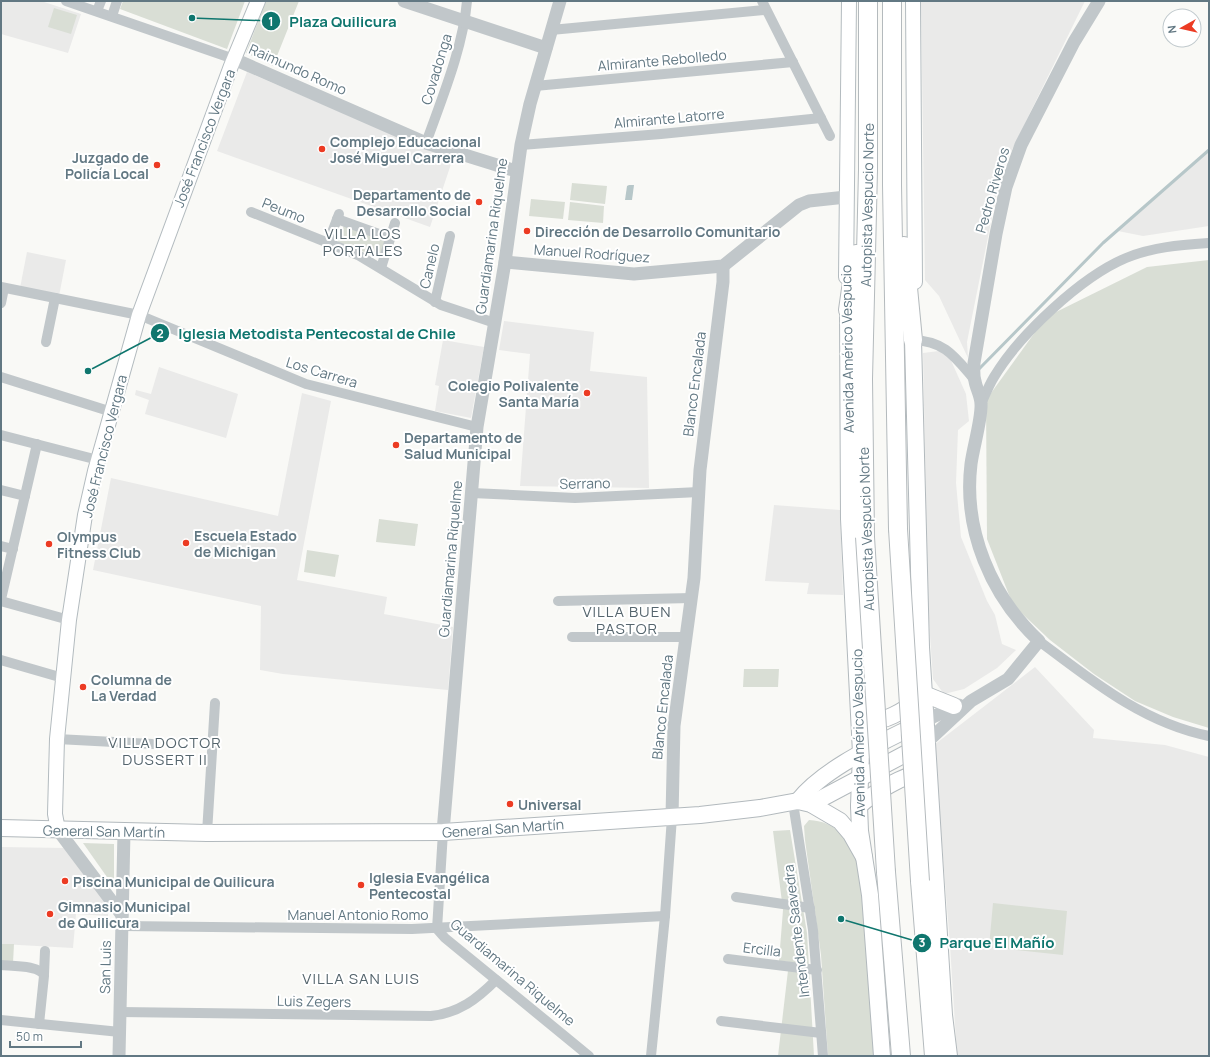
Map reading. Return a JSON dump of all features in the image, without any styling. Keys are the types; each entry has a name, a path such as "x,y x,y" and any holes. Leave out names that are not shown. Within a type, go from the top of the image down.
{"highway":[{"name":"Autopista Vespucio Norte","path":"868,1 868,170 863,379 864,537 886,872 901,1056"},
{"name":"Autopista Vespucio Norte","path":"892,1 892,185 898,529 920,881 934,1056"},
{"path":"848,310 868,170"},
{"path":"892,185 900,220 905,256 913,340"}],"main road":[{"name":"José Francisco Vergara","path":"58,830 55,814 58,739 68,620 85,515 98,460 138,314 234,59 258,1"},
{"name":"Avenida Américo Vespucio","path":"849,1 846,197 849,519 860,720 861,753 859,806 864,857 870,895 882,1056"},
{"path":"913,1 915,291 913,340 918,570 926,742 944,1015 949,1056"},
{"path":"860,720 877,721 910,705 924,694"},
{"path":"924,694 954,706"},
{"path":"864,857 851,834 840,821 801,803 809,787 861,753 926,720"},
{"name":"General San Martín","path":"1,828 124,832 443,832 726,812 801,803 859,778 926,742"},
{"path":"859,806 873,794 912,774 928,770"}],"street":[{"name":"Raimundo Romo","path":"66,1 234,59 426,143 516,172"},
{"path":"97,11 100,1"},
{"path":"112,16 117,1"},
{"path":"404,1 546,48"},
{"name":"Covadonga","path":"426,143 441,101 465,21 467,1"},
{"name":"Guardiamarina Riquelme","path":"560,1 535,86 521,145 516,172 505,262 477,427 443,832 437,929 445,938 589,1056"},
{"name":"Pedro Riveros","path":"981,404 974,380 974,362 996,234 1006,187 1021,145 1074,42 1099,1"},
{"path":"551,30 763,5 830,136"},
{"name":"Almirante Rebolledo","path":"535,86 792,62"},
{"name":"Almirante Latorre","path":"521,145 662,134 820,118"},
{"path":"723,266 799,205 809,201 846,197"},
{"name":"Peumo","path":"251,212 358,255 435,302 495,323"},
{"path":"328,243 338,217 390,238"},
{"path":"381,268 395,223"},
{"name":"Canelo","path":"435,302 450,236"},
{"path":"1209,243 1166,247 1126,258 1082,284 1058,304 1007,358 994,377 981,404 970,478 970,508 975,534 993,581 1002,599 1015,616 1039,641 1092,681 1132,707 1167,724 1209,736"},
{"name":"Manuel Rodríguez","path":"505,262 634,274 723,266"},
{"name":"Blanco Encalada","path":"651,1056 665,916 672,817 674,726 692,598 697,547 699,492 723,282 723,266"},
{"path":"1,303 2,288"},
{"name":"Los Carrera","path":"2,288 138,314 306,384 477,427"},
{"path":"46,342 55,298"},
{"path":"913,340 931,342 942,346 956,358 974,380"},
{"path":"1,377 112,412"},
{"path":"1,435 98,460"},
{"path":"37,444 1,600 68,620"},
{"path":"1,490 25,496"},
{"name":"Serrano","path":"472,493 575,498 699,492"},
{"path":"1,546 13,549"},
{"path":"558,600 692,598"},
{"path":"572,637 686,637"},
{"path":"926,742 971,701 1008,679 1039,641"},
{"path":"1,660 63,678"},
{"path":"926,720 954,706 971,701"},
{"path":"207,832 215,703"},
{"path":"58,739 152,744"},
{"name":"Intendente Saavedra","path":"801,803 817,970 823,1056"},
{"name":"José Francisco Vergara","path":"58,830 122,921"},
{"name":"San Luis","path":"119,1056 124,832"},
{"path":"736,897 810,908"},
{"name":"Manuel Antonio Romo","path":"122,921 437,929 665,916"},
{"path":"38,1024 45,951"},
{"name":"Ercilla","path":"728,960 817,970"},
{"path":"1,965 37,968 43,973"},
{"name":"Luis Zegers","path":"120,1012 431,1016 448,1013 462,1008 496,980"},
{"path":"1,1020 120,1032"},
{"path":"721,1021 821,1033"}],"shaded area":[{"path":"1,1 41,1 81,14 68,53 1,34"},
{"path":"123,1 245,1 227,49 120,9"},
{"path":"266,1 299,1 273,66 246,53"},
{"path":"921,1 1085,1 1001,172 967,342 968,358 939,296 925,280"},
{"path":"54,8 77,15 71,34 48,27"},
{"name":"Complejo Educacional José Miguel Carrera","path":"247,72 420,146 453,158 430,227 217,151"},
{"path":"1209,149 1209,226 1143,236 1118,231"},
{"path":"572,183 607,186 605,204 570,200"},
{"path":"634,185 632,200 625,200 627,186"},
{"path":"531,199 565,202 563,219 529,216"},
{"path":"570,202 604,206 603,223 568,220"},
{"path":"344,225 386,241 380,258 338,242"},
{"path":"27,252 66,260 59,296 20,288"},
{"path":"1209,260 1209,728 1173,717 1135,701 1094,674 1050,640 1013,605 987,539 986,400 1046,317 1147,267"},
{"name":"Colegio Polivalente Santa María","path":"504,321 594,332 590,371 647,377 649,488 520,486 530,354 499,350"},
{"name":"Colegio Polivalente Santa María","path":"443,340 484,347 471,418 435,411 439,386 435,385"},
{"path":"939,351 949,356 966,394 969,421 958,430 956,483 961,537 987,601 995,615 1002,644 1016,650 997,668 964,689 944,694 933,679 928,606 923,353"},
{"path":"159,367 238,394 226,438 145,414 149,400 135,395 136,390 151,394"},
{"path":"302,393 331,401 297,580 387,597 384,614 453,627 448,690 283,674 260,670 261,606 93,570 111,478 278,516"},
{"path":"774,505 840,510 843,595 807,594 809,583 765,581"},
{"path":"379,519 418,524 415,546 376,542"},
{"path":"307,550 339,555 335,577 304,572"},
{"path":"1035,667 1094,730 1093,738 1165,745 1209,757 1209,1056 957,1056 950,945 934,745"},
{"path":"744,669 779,669 778,687 743,687"},
{"path":"809,820 827,824 840,832 860,860 878,1056 828,1056 821,955 805,840 804,826"},
{"path":"790,830 807,933 814,1056 778,1056 789,962 779,961 783,910 773,831"},
{"path":"83,843 114,844 114,887"},
{"path":"1,847 66,848 108,905 108,916 76,914 73,948 1,944"},
{"path":"993,903 1067,911 1063,955 989,947"},
{"path":"1,944 14,944 13,963 1,962"}],"waterway":[{"path":"978,370 1103,243 1209,150"}],"place":[{"name":"Plaza Quilicura","path":"192,18"},
{"name":"Complejo Educacional José Miguel Carrera","path":"322,149"},
{"name":"Juzgado de Policía Local","path":"157,165"},
{"name":"Departamento de Desarrollo Social","path":"479,202"},
{"name":"Dirección de Desarrollo Comunitario","path":"527,231"},
{"name":"Iglesia Metodista Pentecostal de Chile","path":"88,371"},
{"name":"Colegio Polivalente Santa María","path":"587,393"},
{"name":"Departamento de Salud Municipal","path":"396,445"},
{"name":"Escuela Estado de Michigan","path":"186,543"},
{"name":"Olympus Fitness Club","path":"49,544"},
{"name":"Columna de La Verdad","path":"83,687"},
{"name":"Universal","path":"510,804"},
{"name":"Piscina Municipal de Quilicura","path":"65,881"},
{"name":"Iglesia Evangélica Pentecostal","path":"361,885"},
{"name":"Gimnasio Municipal de Quilicura","path":"50,914"},
{"name":"Parque El Mañío","path":"841,919"}],"district":[{"name":"VILLA LOS PORTALES","path":"363,242"},
{"name":"VILLA BUEN PASTOR","path":"627,620"},
{"name":"VILLA DOCTOR DUSSERT II","path":"165,750"},
{"name":"VILLA SAN LUIS","path":"361,978"}]}
